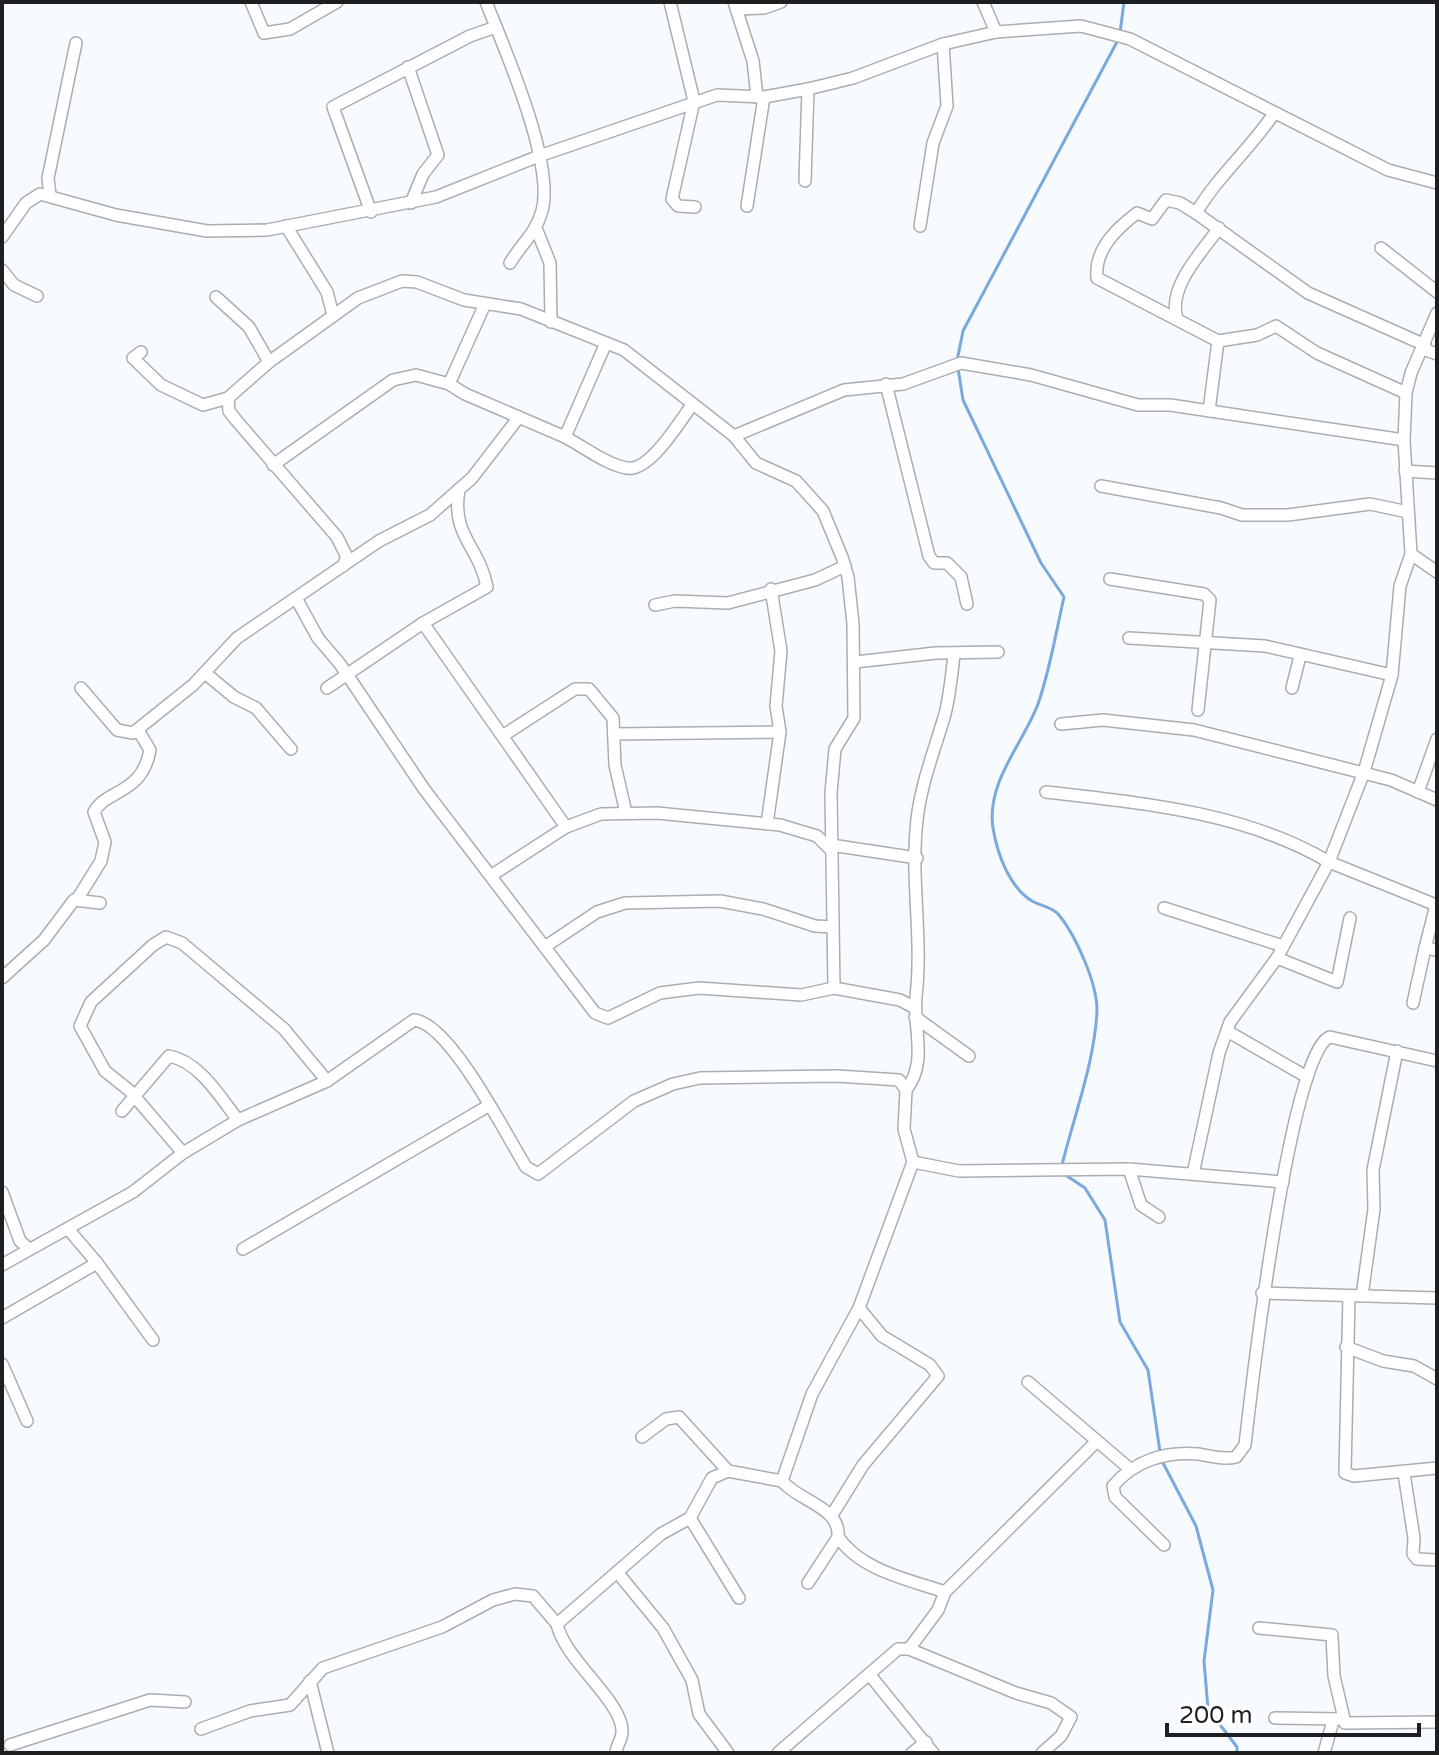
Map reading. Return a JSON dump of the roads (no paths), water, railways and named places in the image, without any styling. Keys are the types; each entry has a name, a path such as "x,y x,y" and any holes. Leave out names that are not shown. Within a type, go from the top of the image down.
{"street":[{"path":"251,2 264,33 290,29 337,2"},
{"path":"486,2 539,156 545,195 536,228 510,263"},
{"path":"670,2 694,101 672,199 678,206 695,207"},
{"path":"747,206 760,97 753,61 735,5 764,8 781,2"},
{"path":"983,2 996,32"},
{"path":"2,237 26,203 40,194 116,215 207,231 242,232 371,212 436,197 539,156 694,101 726,94 760,97 808,89 853,78 943,44 996,32 1081,26 1101,30 1185,65 1273,115 1388,170 1437,183"},
{"path":"371,212 333,107 470,36 496,27"},
{"path":"50,195 48,178 76,43"},
{"path":"920,226 933,143 947,106 943,44"},
{"path":"408,67 438,155 423,174 411,203"},
{"path":"805,181 808,89"},
{"path":"1196,213 1215,182 1256,140 1273,115"},
{"path":"1406,393 1317,353 1276,326 1257,335 1218,341 1097,278 1096,262 1106,243 1137,213 1152,219 1166,200 1180,203 1308,293 1437,354"},
{"path":"297,240 301,223"},
{"path":"286,226 337,312"},
{"path":"536,228 550,263 551,322"},
{"path":"1177,319 1175,302 1188,272 1219,228"},
{"path":"1381,248 1437,292"},
{"path":"2,270 14,285 37,296"},
{"path":"141,352 133,358 142,371 175,394 203,405 228,398 269,362 358,298 402,281 417,282 485,304 521,309 624,350 734,436 756,463 796,481 823,511 845,566 855,662 854,718 833,759 834,988"},
{"path":"216,297 249,327 269,362"},
{"path":"449,384 485,304"},
{"path":"1193,1174 1197,1142 1227,1031 1237,1011 1277,958 1329,862 1364,772 1392,675 1400,586 1411,554 1404,440 1406,393 1411,373 1437,313"},
{"path":"1209,411 1218,341"},
{"path":"565,437 606,343"},
{"path":"734,436 844,390 903,384 950,366 969,363 1031,375 1138,405 1209,411 1404,440"},
{"path":"273,465 393,380 416,375 449,384 626,468 639,468 651,459 692,405"},
{"path":"886,384 929,556 934,563 947,563 961,577 967,604"},
{"path":"228,398 229,411 317,512 350,559"},
{"path":"81,688 117,730 133,733 138,730 205,673 237,638 297,600 350,559 430,515 459,489 519,417"},
{"path":"1405,471 1437,473"},
{"path":"1101,486 1242,515 1288,515 1370,504 1408,512"},
{"path":"327,688 423,623 487,587 484,568 455,513 459,489"},
{"path":"1411,554 1437,572"},
{"path":"655,605 692,600 728,603 771,589 815,580 845,566"},
{"path":"1110,579 1204,594 1210,600 1208,643 1198,710"},
{"path":"767,824 780,732 776,700 781,651 771,589"},
{"path":"297,600 318,638 424,789 595,1013 608,1018 645,998 678,990 699,988 801,995 834,988 900,1000 969,1056"},
{"path":"423,623 566,827"},
{"path":"1129,638 1265,646 1392,675"},
{"path":"855,662 998,652"},
{"path":"782,1481 812,1394 859,1308 913,1162 904,1129 906,1090 917,1076 915,1013 920,938 917,819 925,776 945,713 954,654"},
{"path":"1292,688 1300,656"},
{"path":"205,673 234,697 256,708 291,749"},
{"path":"504,735 582,687 597,695 608,709 614,734 615,765 626,813"},
{"path":"1061,724 1103,720 1194,730 1364,772 1437,800"},
{"path":"2,978 44,940 63,910 78,898 101,861 105,842 93,819 96,806 126,789 146,766 150,750 138,730"},
{"path":"614,734 780,732"},
{"path":"1418,792 1437,739"},
{"path":"1046,792 1119,800 1219,818 1296,842 1329,862 1437,904 1431,949 1413,1003"},
{"path":"492,875 587,816 626,813 767,824 817,836 831,848 917,858"},
{"path":"817,836 831,831"},
{"path":"78,898 100,903"},
{"path":"546,946 597,912 625,903 720,901 763,909 815,926 833,927"},
{"path":"1164,908 1283,946"},
{"path":"1277,958 1337,982 1350,918"},
{"path":"183,1153 136,1098 105,1071 80,1026 91,1002 153,945 166,937 182,943 284,1029 327,1081"},
{"path":"2,1265 133,1192 183,1153 238,1120 327,1081 414,1020 424,1021 465,1063 526,1167 538,1174 634,1101 673,1084 700,1078 893,1079 906,1090"},
{"path":"1227,1031 1307,1077"},
{"path":"1164,1545 1115,1497 1113,1486 1126,1472 1153,1459 1187,1454 1229,1458 1241,1452 1262,1293 1283,1182 1307,1077 1321,1043 1330,1037 1437,1061"},
{"path":"1362,1296 1374,1209 1373,1170 1397,1051"},
{"path":"122,1111 169,1056 181,1058 207,1080 238,1120"},
{"path":"243,1249 488,1106"},
{"path":"913,1162 959,1171 1129,1169 1283,1182"},
{"path":"1129,1169 1141,1205 1159,1217"},
{"path":"2,1192 20,1241 29,1249"},
{"path":"69,1230 153,1340"},
{"path":"2,1318 97,1263"},
{"path":"1262,1293 1437,1298"},
{"path":"1349,1296 1345,1473 1354,1476 1437,1468"},
{"path":"832,1515 863,1465 938,1376 930,1365 882,1336 859,1308"},
{"path":"1346,1347 1383,1361 1414,1366 1437,1379"},
{"path":"2,1364 27,1421"},
{"path":"1028,1382 1097,1441 1126,1472"},
{"path":"642,1437 666,1419 679,1417 728,1471"},
{"path":"909,1649 938,1610 945,1592 1097,1441"},
{"path":"557,1624 669,1528 690,1518 712,1478 728,1471 782,1481 789,1489 832,1515 837,1521 838,1537 849,1552 876,1568 945,1592"},
{"path":"1404,1473 1414,1538 1413,1554 1417,1559 1437,1560"},
{"path":"690,1518 739,1598"},
{"path":"808,1583 838,1537"},
{"path":"617,1572 663,1628 692,1680 699,1714 728,1753"},
{"path":"201,1729 250,1711 290,1705 323,1668 442,1627 493,1600 515,1594 533,1596 557,1624 562,1641 618,1714 622,1738 616,1753"},
{"path":"1259,1628 1332,1635 1338,1720 1324,1753"},
{"path":"778,1753 898,1649 909,1649 1051,1703 1071,1717 1061,1736 1042,1753"},
{"path":"869,1674 933,1753"},
{"path":"310,1681 328,1753"},
{"path":"8,1747 150,1700 185,1702"},
{"path":"1275,1718 1299,1716 1338,1720 1351,1726 1437,1722"},
{"path":"912,1753 926,1742"}],"waterway":[{"path":"1120,33 1124,2"},
{"path":"957,361 963,331 1118,40"},
{"path":"958,368 963,400 1041,563 1064,597 1038,704 1000,779 992,811 993,828 1005,869 1024,895 1054,910 1066,924 1084,960 1096,999 1092,1049 1062,1165"},
{"path":"1064,1174 1085,1188 1105,1220 1120,1322 1148,1370 1160,1452"},
{"path":"1161,1459 1196,1526 1213,1590 1204,1661 1208,1709 1237,1747 1237,1753"}]}
